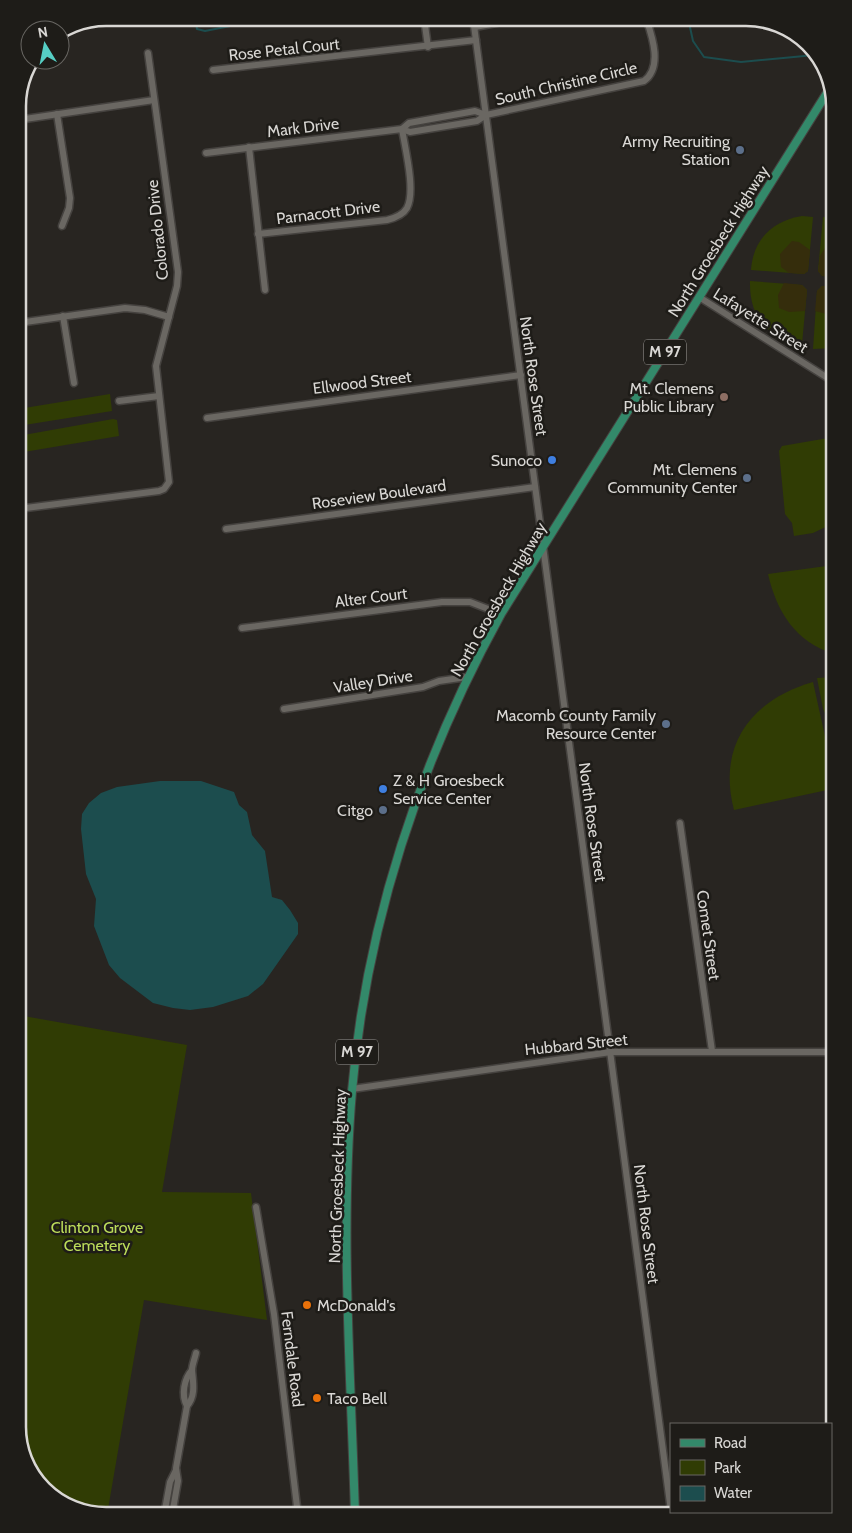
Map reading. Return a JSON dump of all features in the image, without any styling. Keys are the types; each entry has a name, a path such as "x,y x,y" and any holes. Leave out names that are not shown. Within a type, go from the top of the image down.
{"main road":[{"name":"North Groesbeck Highway","path":"355,1507 347,1206 352,1089 370,967 391,879 417,798 467,677 501,614 825,96"}],"street":[{"path":"425,26 428,47"},
{"path":"475,27 480,26"},
{"name":"South Christine Circle","path":"486,115 644,81 650,76 654,63 647,26"},
{"name":"North Rose Street","path":"475,27 612,1052 670,1504"},
{"name":"Rose Petal Court","path":"213,70 428,47 476,40"},
{"name":"Colorado Drive","path":"26,508 164,489 170,478 156,366 177,286 178,272 148,53"},
{"path":"26,119 154,100"},
{"name":"Mark Drive","path":"402,129 409,123 475,111 486,115"},
{"path":"58,114 70,198 70,208 62,226"},
{"name":"Mark Drive","path":"206,153 402,129 410,132 477,121 486,115"},
{"name":"Parnacott Drive","path":"258,234 387,220 403,213 407,208 410,194 402,129"},
{"path":"249,147 265,290"},
{"name":"Lafayette Street","path":"699,297 826,377"},
{"path":"26,322 125,308 145,310 169,317"},
{"path":"63,316 74,384"},
{"name":"Ellwood Street","path":"207,418 521,375"},
{"path":"119,401 159,396"},
{"name":"Roseview Boulevard","path":"226,529 535,487"},
{"name":"Alter Court","path":"242,628 442,602 470,602 501,614"},
{"name":"Valley Drive","path":"284,709 423,687 439,681 467,677"},
{"name":"Comet Street","path":"680,823 712,1051"},
{"name":"Hubbard Street","path":"352,1089 612,1052 826,1052"},
{"name":"Ferndale Road","path":"256,1208 274,1314 297,1507"},
{"path":"165,1507 170,1482 176,1468 186,1406 191,1401 193,1393 195,1377 192,1370 196,1353"},
{"path":"173,1507 178,1481 176,1468"}],"green space":[{"path":"802,216 813,217 808,271 804,274 751,270 756,250 766,234 782,222"},
{"path":"823,217 826,217 826,276 822,276 818,271"},
{"path":"750,281 802,285 807,290 802,344 779,337 762,324 753,305"},
{"path":"822,286 826,286 826,348 813,349 817,291"},
{"path":"110,394 112,411 26,425 26,408"},
{"path":"113,419 117,420 119,436 26,452 26,435"},
{"path":"826,438 826,527 813,533 794,536 792,523 785,514 779,451 782,446"},
{"path":"826,566 826,651 809,642 790,624 777,601 768,574"},
{"path":"826,677 826,716 823,709 817,678"},
{"path":"813,682 826,741 826,790 734,810 730,787 730,765 735,746 744,728 756,713 772,700 791,690"},
{"name":"Clinton Grove Cemetery","path":"26,1016 187,1045 162,1192 251,1193 267,1320 144,1300 108,1507 81,1503 71,1499 46,1480 34,1462 27,1437"}],"sand":[{"path":"792,241 799,242 810,250 808,271 804,274 789,273 781,267 780,254"},
{"path":"825,248 826,276 822,276 818,271 820,256"},
{"path":"784,283 802,285 807,290 805,311 789,312 779,308 778,295"},
{"path":"822,286 826,286 826,314 815,311 817,291"}],"water":[{"path":"160,781 201,781 234,792 239,805 247,812 252,835 265,851 272,897 282,900 298,923 298,934 263,984 248,996 213,1007 190,1010 173,1008 153,1003 120,978 109,965 94,926 96,899 86,874 81,829 82,814 89,803 101,793 117,787"}],"waterway":[{"path":"196,26 197,29 205,31 231,26"},
{"path":"690,26 693,41 704,57 741,62 808,56"}],"place":[{"name":"Army Recruiting Station","path":"740,150"},
{"name":"Mt. Clemens Public Library","path":"724,397"},
{"name":"Sunoco","path":"552,460"},
{"name":"Mt. Clemens Community Center","path":"747,478"},
{"name":"Macomb County Family Resource Center","path":"666,724"},
{"name":"Z & H Groesbeck Service Center","path":"383,789"},
{"name":"Citgo","path":"383,810"},
{"name":"McDonald's","path":"307,1305"},
{"name":"Taco Bell","path":"317,1398"}]}
